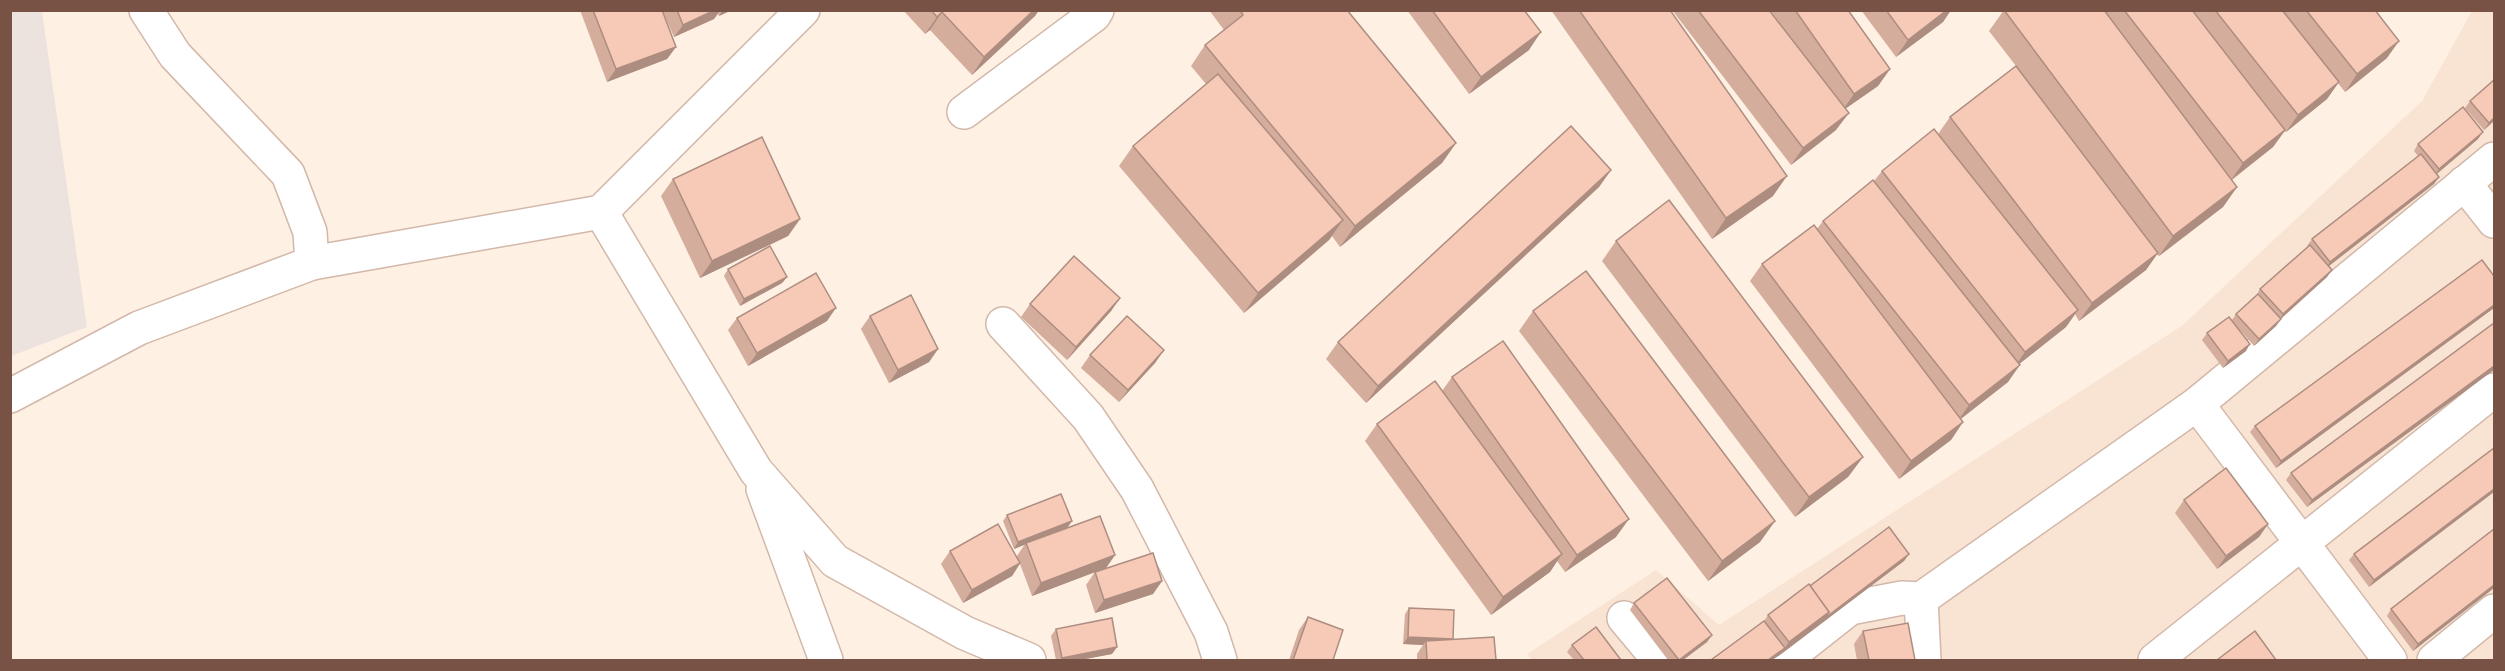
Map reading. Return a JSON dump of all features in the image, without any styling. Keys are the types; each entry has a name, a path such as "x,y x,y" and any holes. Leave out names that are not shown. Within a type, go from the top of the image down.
{"street":[{"path":"146,10 175,55 288,174 310,232 312,263"},
{"path":"10,396 140,328 312,263 601,212 803,10"},
{"path":"964,112 1094,15 1097,10"},
{"path":"1784,660 1850,608 1902,598 1921,598 2197,404 2494,159"},
{"path":"2464,183 2494,221"},
{"path":"601,212 756,471 835,561 965,633 1029,660"},
{"path":"1003,324 1088,417 1137,489 1211,632 1220,660"},
{"path":"2155,660 2494,390"},
{"path":"2197,404 2301,545 2390,660"},
{"path":"756,471 826,660"},
{"path":"1921,598 1924,660"},
{"path":"2434,660 2494,611"},
{"path":"1624,618 1659,660"}],"shaded area":[{"path":"11,10 42,11 87,327 11,356"},
{"path":"2472,11 2494,11 2494,660 1532,660 1527,654 1656,570 1719,625 2183,325 2422,101"}],"building":[{"path":"593,10 662,10 676,47 616,69"},
{"path":"677,10 715,10 683,25"},
{"path":"931,10 1034,10 984,57 942,12 937,17"},
{"path":"1240,10 1347,10 1456,143 1355,226 1205,45 1243,15"},
{"path":"1432,10 1524,10 1541,32 1481,77"},
{"path":"1579,10 1670,10 1787,176 1726,218"},
{"path":"1698,10 1769,10 1849,113 1803,148"},
{"path":"1795,10 1848,10 1890,69 1854,94"},
{"path":"1886,10 1947,10 1908,40"},
{"path":"2004,10 2104,10 2237,187 2173,236"},
{"path":"2124,10 2192,10 2285,130 2243,163"},
{"path":"2215,10 2282,10 2339,82 2298,115"},
{"path":"2306,10 2375,10 2399,41 2357,74"},
{"path":"2016,66 2158,253 2092,303 1950,117"},
{"path":"1218,74 1343,220 1258,293 1133,146"},
{"path":"2494,80 2494,118 2489,123 2470,101"},
{"path":"2463,107 2483,132 2439,169 2418,144"},
{"path":"1571,126 1611,170 1378,386 1338,342"},
{"path":"1934,129 2078,310 2025,352 1882,171"},
{"path":"762,137 800,219 712,261 673,179"},
{"path":"2421,154 2439,177 2330,262 2312,239"},
{"path":"1873,180 2020,365 1969,405 1823,221"},
{"path":"1669,200 1863,457 1809,497 1616,241"},
{"path":"1814,225 1963,422 1911,461 1762,264"},
{"path":"2310,245 2332,270 2283,314 2260,289"},
{"path":"770,246 787,277 744,299 728,269"},
{"path":"1074,256 1120,298 1076,347 1030,304"},
{"path":"2482,260 2494,276 2494,305 2281,461 2255,426"},
{"path":"1586,271 1775,521 1722,561 1533,311"},
{"path":"816,273 836,308 757,353 737,318"},
{"path":"2258,294 2281,319 2259,339 2236,314"},
{"path":"911,295 938,349 898,370 870,316"},
{"path":"1127,316 1164,350 1128,390 1090,355"},
{"path":"2229,317 2250,344 2228,361 2207,333"},
{"path":"2494,323 2494,366 2312,500 2291,473"},
{"path":"1503,341 1629,519 1577,555 1452,377"},
{"path":"1435,381 1562,554 1503,597 1377,424"},
{"path":"2494,448 2494,489 2374,580 2354,554"},
{"path":"2226,468 2268,524 2226,556 2184,500"},
{"path":"1061,494 1072,521 1018,542 1007,515"},
{"path":"1100,516 1115,555 1041,583 1026,543"},
{"path":"998,524 1020,563 972,590 950,551"},
{"path":"1889,527 1909,554 1825,618 1829,612 1810,586"},
{"path":"2494,529 2494,585 2418,644 2391,609"},
{"path":"1153,553 1162,581 1104,600 1095,572"},
{"path":"1667,578 1712,635 1679,660 1634,603"},
{"path":"1809,584 1829,612 1789,642 1768,615"},
{"path":"1409,608 1454,610 1453,639 1408,637"},
{"path":"1308,617 1343,630 1333,660 1293,660"},
{"path":"1112,618 1117,647 1062,658 1056,629"},
{"path":"1764,621 1785,648 1768,660 1711,660"},
{"path":"1908,623 1915,660 1869,660 1863,631"},
{"path":"1596,627 1621,660 1584,660 1572,645"},
{"path":"2255,631 2276,660 2217,660"},
{"path":"1494,637 1496,660 1427,660 1426,641"}]}
